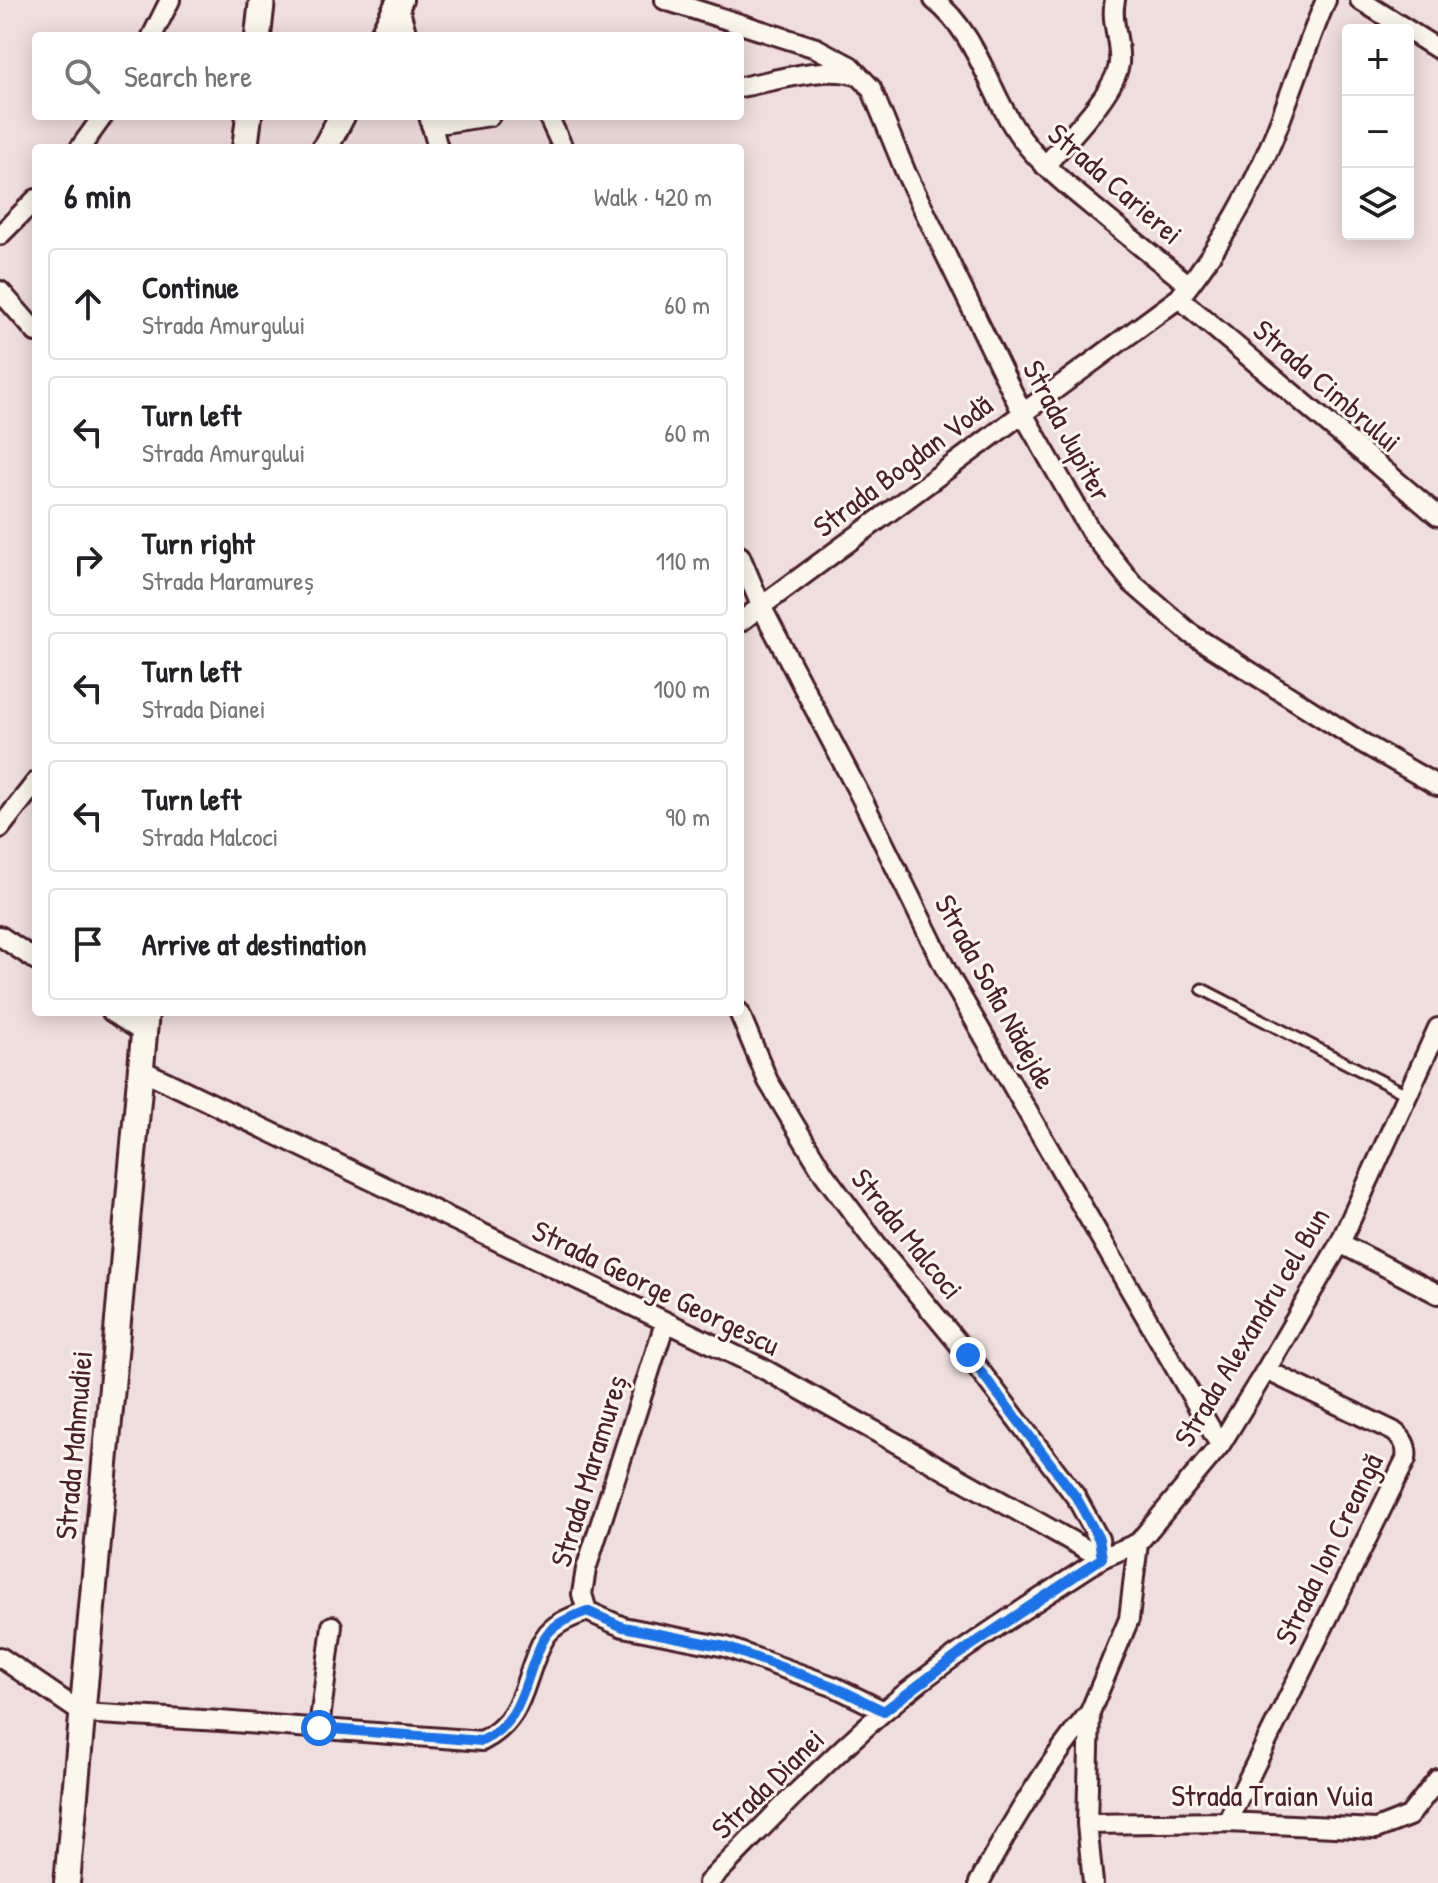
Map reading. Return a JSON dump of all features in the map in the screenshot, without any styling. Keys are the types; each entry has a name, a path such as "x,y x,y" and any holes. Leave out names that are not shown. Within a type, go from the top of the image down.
{"main road":[{"path":"258,32 262,0"},
{"path":"384,32 399,1"},
{"path":"246,144 248,120"},
{"path":"327,144 340,120"},
{"name":"Strada Mahmudiei","path":"67,1883 145,1023"}],"street":[{"path":"154,32 170,0"},
{"path":"665,0 816,48 842,61 861,77"},
{"name":"Strada Carierei","path":"934,0 959,24 995,97 1022,140 1045,166 1184,292"},
{"path":"1045,166 1105,95 1115,78 1119,63 1112,11 1115,0"},
{"name":"Strada Bogdan Vodă","path":"744,619 1184,292 1214,252 1252,182 1279,124 1326,0"},
{"path":"1360,0 1438,49"},
{"path":"399,1 406,32"},
{"path":"744,86 822,73 849,73 861,77"},
{"name":"Strada Jupiter","path":"861,77 880,106 906,173 1022,412 1091,532 1132,583 1191,634 1361,742 1438,786"},
{"path":"83,144 100,120"},
{"path":"430,120 437,144"},
{"path":"550,120 561,144"},
{"path":"0,235 32,203"},
{"path":"0,291 32,327"},
{"name":"Strada Cimbrului","path":"1184,292 1438,516"},
{"name":"Strada Sofia Nădejde","path":"744,565 762,608 862,799 948,974 1220,1445"},
{"path":"0,828 32,787"},
{"path":"0,936 32,957"},
{"path":"124,1016 145,1023"},
{"name":"Strada Malcoci","path":"741,1016 768,1081 824,1174 1076,1497 1099,1539 1102,1558"},
{"name":"Strada Alexandru cel Bun","path":"1138,1543 1220,1445 1340,1243 1408,1095 1434,1050 1438,1028"},
{"name":"Strada George Georgescu","path":"140,1069 762,1368 1102,1558"},
{"path":"1340,1243 1438,1294"},
{"name":"Strada Maramureș","path":"665,1323 586,1569 582,1594 587,1611 623,1627 726,1647 835,1687 884,1711"},
{"name":"Strada Ion Creangă","path":"1227,1822 1407,1452 1400,1436 1393,1431 1266,1370"},
{"path":"979,1883 1039,1781 1064,1743 1090,1712 1129,1619 1138,1543 1102,1558"},
{"name":"Strada Dianei","path":"708,1883 789,1800 884,1711 966,1649 1102,1558"},
{"path":"0,1657 82,1713 482,1741 499,1732 511,1719 546,1635 565,1619 587,1611"},
{"path":"319,1728 332,1626"},
{"path":"1090,1712 1087,1824 1093,1883"},
{"name":"Strada Traian Vuia","path":"1087,1824 1227,1822 1376,1829 1409,1816 1438,1779"}],"lane":[{"path":"1202,989 1408,1095"}],"route":[{"path":"319,1728 482,1741 499,1732 511,1719 546,1635 565,1619 587,1611 623,1627 726,1647 835,1687 884,1711 966,1649 1102,1558 1099,1539 1076,1497 968,1355"}]}
